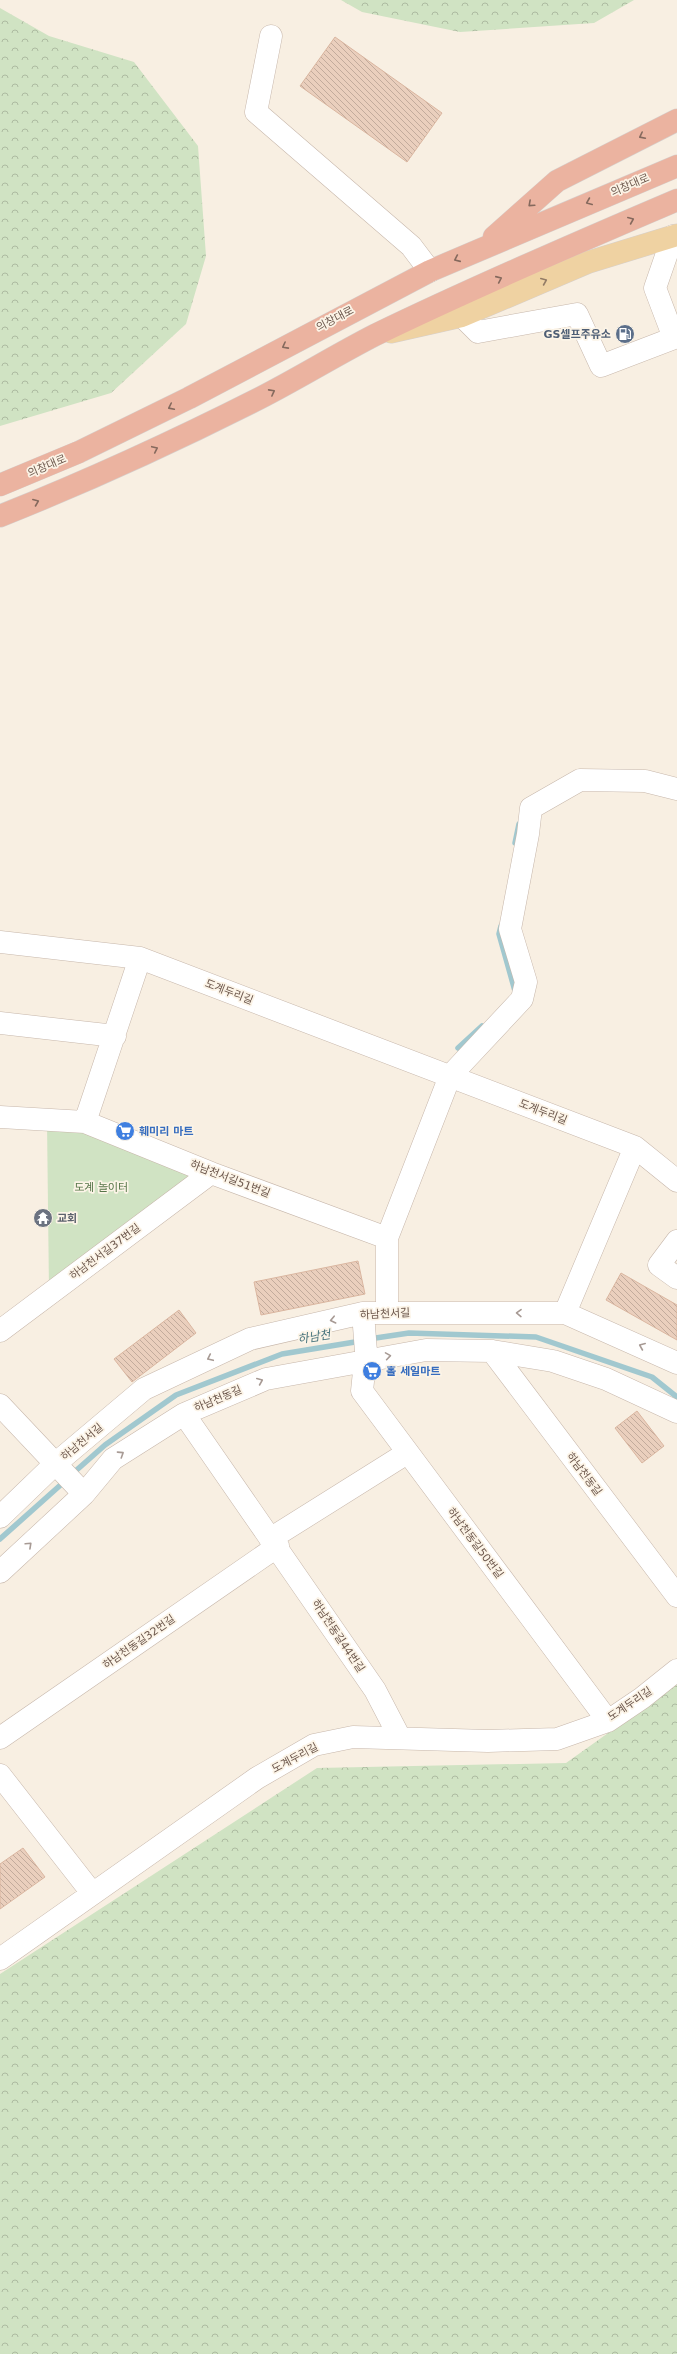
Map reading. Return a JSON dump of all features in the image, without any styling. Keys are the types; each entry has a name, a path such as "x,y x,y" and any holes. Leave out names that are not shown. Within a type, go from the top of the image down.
{"highway":[{"path":"482,248 557,181 677,120"},
{"name":"의창대로","path":"0,485 79,452 189,398 430,271 677,166"},
{"path":"0,516 73,487 162,446 260,398 375,336 602,232 677,200"}],"main road":[{"path":"375,336 462,316 589,262 675,235"}],"street":[{"path":"271,36 256,112 411,246 430,271"},
{"path":"462,316 478,332 577,314 601,366 638,352 674,338 655,288 675,235"},
{"path":"387,1312 386,1238 450,1076 522,1000 526,982 510,929 528,834 531,808 580,780 645,781 677,789"},
{"name":"도계두리길","path":"0,942 140,958 635,1147 677,1181"},
{"path":"85,1122 140,958"},
{"path":"0,1023 115,1036"},
{"name":"하남천서길51번길","path":"0,1117 85,1122 211,1173 386,1238"},
{"path":"565,1314 635,1147"},
{"name":"하남천서길37번길","path":"0,1331 211,1173"},
{"path":"677,1241 659,1265 677,1278"},
{"name":"하남천서길","path":"0,1517 144,1389 250,1339 364,1320 387,1312 565,1314 677,1363"},
{"name":"하남천동길50번길","path":"364,1320 366,1356 362,1391 407,1454 608,1721"},
{"name":"하남천동길","path":"0,1572 113,1459 184,1414 266,1379 366,1356 426,1350 492,1351 554,1361 606,1379 677,1412"},
{"name":"하남천동길","path":"492,1351 677,1596"},
{"path":"0,1405 81,1491"},
{"name":"하남천동길44번길","path":"184,1414 375,1690 400,1738"},
{"path":"274,1542 407,1454"},
{"name":"하남천동길32번길","path":"0,1738 274,1542"},
{"name":"도계두리길","path":"0,1959 257,1778 314,1745 353,1737 488,1741 557,1739 608,1721 642,1698 677,1670"},
{"path":"0,1775 92,1894"}],"green space":[{"path":"341,0 634,0 594,23 460,32 362,12"},
{"path":"0,8 49,36 134,62 198,146 206,256 186,324 111,393 0,426"},
{"name":"도계 놀이터","path":"47,1122 85,1124 207,1173 49,1291"},
{"path":"677,1684 677,2354 0,2354 0,1974 317,1768 566,1763"}],"building":[{"path":"335,37 442,113 407,162 300,86"},
{"path":"358,1261 365,1294 261,1315 254,1282"},
{"path":"621,1273 677,1305 677,1340 606,1300"},
{"path":"179,1310 196,1333 132,1382 114,1359"},
{"path":"637,1411 664,1446 642,1463 615,1428"},
{"path":"23,1848 45,1877 0,1909 0,1864"}],"waterway":[{"path":"515,843 519,824"},
{"path":"501,926 499,934 515,991"},
{"path":"458,1048 482,1026"},
{"name":"하남천","path":"369,1339 409,1333 536,1337 652,1377 677,1397"},
{"name":"하남천","path":"71,1475 105,1445 176,1395 282,1354 361,1341"},
{"name":"하남천","path":"0,1539 65,1481"}],"place":[{"name":"GS셀프주유소","path":"625,334"},
{"name":"훼미리 마트","path":"125,1131"},
{"name":"교회","path":"43,1218"},
{"name":"홀 세일마트","path":"372,1371"}]}
